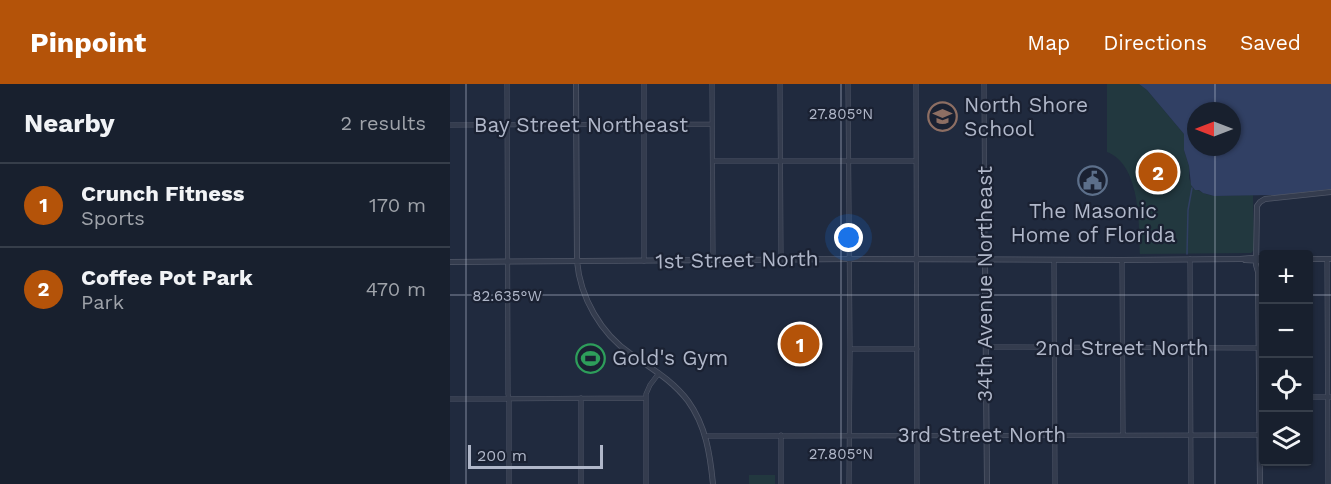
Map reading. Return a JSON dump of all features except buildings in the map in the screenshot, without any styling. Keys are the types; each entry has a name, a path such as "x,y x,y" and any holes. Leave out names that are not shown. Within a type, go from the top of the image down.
{"street":[{"path":"507,84 509,484"},
{"path":"576,84 577,261 580,280 588,302 604,329 615,342 660,372 689,402 705,436 710,456 712,484"},
{"path":"644,84 644,261"},
{"path":"712,84 713,261"},
{"path":"780,84 781,260"},
{"path":"848,84 849,484"},
{"path":"916,84 917,484"},
{"name":"34th Avenue Northeast","path":"984,84 987,484"},
{"name":"Bay Street Northeast","path":"450,125 712,124"},
{"path":"712,161 916,161"},
{"path":"1259,348 1257,206 1265,199 1331,192"},
{"path":"1190,259 1191,484"},
{"name":"1st Street North","path":"450,262 1258,259"},
{"path":"1313,259 1329,259 1328,484"},
{"path":"1054,260 1055,484"},
{"path":"1122,260 1123,435"},
{"name":"2nd Street North","path":"986,347 1259,348"},
{"path":"850,349 917,349"},
{"path":"646,484 645,398 650,385 660,372"},
{"path":"1313,397 1329,397"},
{"path":"581,398 581,484"},
{"path":"450,399 645,398"},
{"path":"781,435 781,484"},
{"name":"3rd Street North","path":"705,436 1259,435"},
{"path":"1260,466 1260,484"}],"shaded area":[{"path":"1107,84 1139,84 1147,90 1184,134 1184,150 1193,188 1214,196 1253,195 1254,250 1251,253 1140,254 1138,212 1132,182 1118,159 1107,152"},
{"path":"749,475 775,475 775,484 749,484"}],"water":[{"path":"1139,84 1331,84 1331,189 1279,195 1214,196 1203,193 1195,190 1191,185 1184,150 1184,134 1147,90"}],"waterway":[{"path":"1187,254 1188,210 1192,188"}],"place":[{"name":"North Shore School","path":"943,117"},
{"name":"Coffee Pot Park","path":"1158,172"},
{"name":"The Masonic Home of Florida","path":"1093,180"},
{"name":"Crunch Fitness","path":"800,344"},
{"name":"Gold's Gym","path":"591,358"}]}
